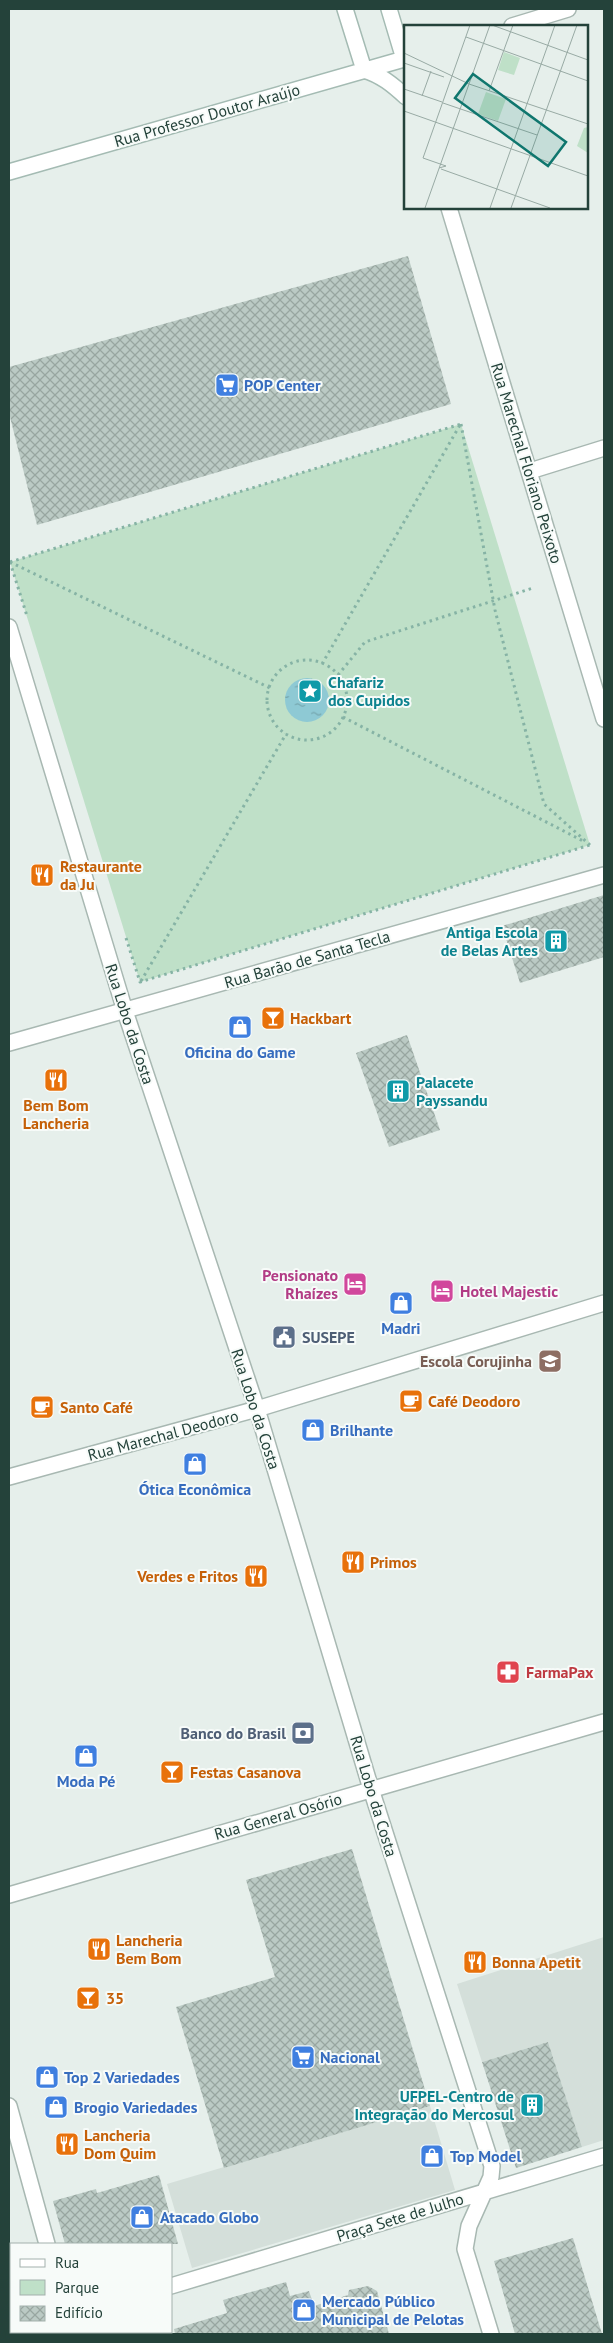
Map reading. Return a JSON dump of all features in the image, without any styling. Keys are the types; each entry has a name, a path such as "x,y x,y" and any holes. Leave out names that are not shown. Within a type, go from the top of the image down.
{"street":[{"path":"345,9 364,70 375,73 404,95"},
{"path":"389,9 404,58"},
{"path":"515,25 568,9"},
{"name":"Rua Professor Doutor Araújo","path":"9,172 364,70 404,61"},
{"name":"Rua Marechal Floriano Peixoto","path":"449,209 604,719"},
{"path":"530,470 604,448"},
{"name":"Rua Lobo da Costa","path":"9,627 125,1011 257,1409 371,1789 492,2166 491,2177 484,2191"},
{"name":"Rua Barão de Santa Tecla","path":"9,1043 604,875"},
{"name":"Rua Marechal Deodoro","path":"9,1477 257,1409 604,1303"},
{"name":"Rua General Osório","path":"9,1894 604,1722"},
{"path":"9,2106 47,2243"},
{"path":"484,2191 604,2156"},
{"name":"Praça Sete de Julho","path":"172,2286 484,2191"},
{"name":"Praça Sete de Julho","path":"484,2191 469,2226 465,2250 491,2334"}],"path":[{"path":"10,562 461,424"},
{"path":"461,424 493,602 530,755 544,804 590,845"},
{"path":"322,664 461,424"},
{"path":"10,562 28,619"},
{"path":"10,562 270,688"},
{"path":"338,675 365,642 533,588"},
{"path":"303,660 322,664 338,675 345,686 347,698 343,717 332,732 320,739 306,741 293,738 273,721 268,708 272,682 280,671 291,664 303,660"},
{"path":"343,717 590,845"},
{"path":"140,982 286,734"},
{"path":"140,982 590,845"},
{"path":"125,934 140,982"}],"shaded area":[{"path":"604,1937 604,2140 582,2147 548,2042 482,2062 457,1984"},
{"path":"430,2106 455,2190 192,2268 167,2184"}],"green space":[{"path":"461,424 590,845 140,982 10,562"}],"water":[{"path":"311,678 323,684 328,691 328,709 323,716 316,721 303,722 295,719 288,712 285,696 288,688 295,681"}],"building":[{"name":"POP Center","path":"408,256 451,404 37,525 9,413 9,367"},
{"name":"Antiga Escola de Belas Artes","path":"604,895 604,957 520,983 502,926"},
{"name":"Palacete Payssandu","path":"407,1035 440,1130 389,1147 356,1053"},
{"name":"Nacional","path":"352,1849 430,2106 224,2168 176,2007 275,1977 246,1880"},
{"name":"UFPEL-Centro de Integração do Mercosul","path":"548,2042 582,2147 516,2168 482,2062"},
{"path":"159,2175 178,2244 65,2243 53,2201 96,2189 97,2193"},
{"path":"573,2238 602,2334 515,2334 494,2261"},
{"name":"Mercado Público Municipal de Pelotas","path":"286,2282 290,2296 309,2291 314,2306 348,2295 349,2290 368,2286 377,2291 389,2334 175,2334 174,2329 227,2313 223,2300"}],"place":[{"name":"POP Center","path":"227,385"},
{"name":"Chafariz dos Cupidos","path":"310,691"},
{"name":"Restaurante da Ju","path":"42,875"},
{"name":"Antiga Escola de Belas Artes","path":"556,941"},
{"name":"Hackbart","path":"273,1018"},
{"name":"Oficina do Game","path":"240,1027"},
{"name":"Bem Bom Lancheria","path":"56,1080"},
{"name":"Palacete Payssandu","path":"398,1091"},
{"name":"Pensionato Rhaízes","path":"355,1284"},
{"name":"Hotel Majestic","path":"442,1291"},
{"name":"Madri","path":"401,1303"},
{"name":"SUSEPE","path":"284,1337"},
{"name":"Escola Corujinha","path":"550,1361"},
{"name":"Café Deodoro","path":"411,1401"},
{"name":"Santo Café","path":"42,1407"},
{"name":"Brilhante","path":"313,1430"},
{"name":"Ótica Econômica","path":"195,1464"},
{"name":"Primos","path":"353,1562"},
{"name":"Verdes e Fritos","path":"256,1576"},
{"name":"FarmaPax","path":"508,1672"},
{"name":"Banco do Brasil","path":"303,1733"},
{"name":"Moda Pé","path":"86,1756"},
{"name":"Festas Casanova","path":"172,1772"},
{"name":"Lancheria Bem Bom","path":"99,1949"},
{"name":"Bonna Apetit","path":"475,1962"},
{"name":"35","path":"88,1998"},
{"name":"Nacional","path":"303,2057"},
{"name":"Top 2 Variedades","path":"47,2077"},
{"name":"UFPEL-Centro de Integração do Mercosul","path":"532,2105"},
{"name":"Brogio Variedades","path":"56,2107"},
{"name":"Lancheria Dom Quim","path":"67,2144"},
{"name":"Top Model","path":"432,2156"},
{"name":"Atacado Globo","path":"142,2217"},
{"name":"Mercado Público Municipal de Pelotas","path":"304,2310"}]}
